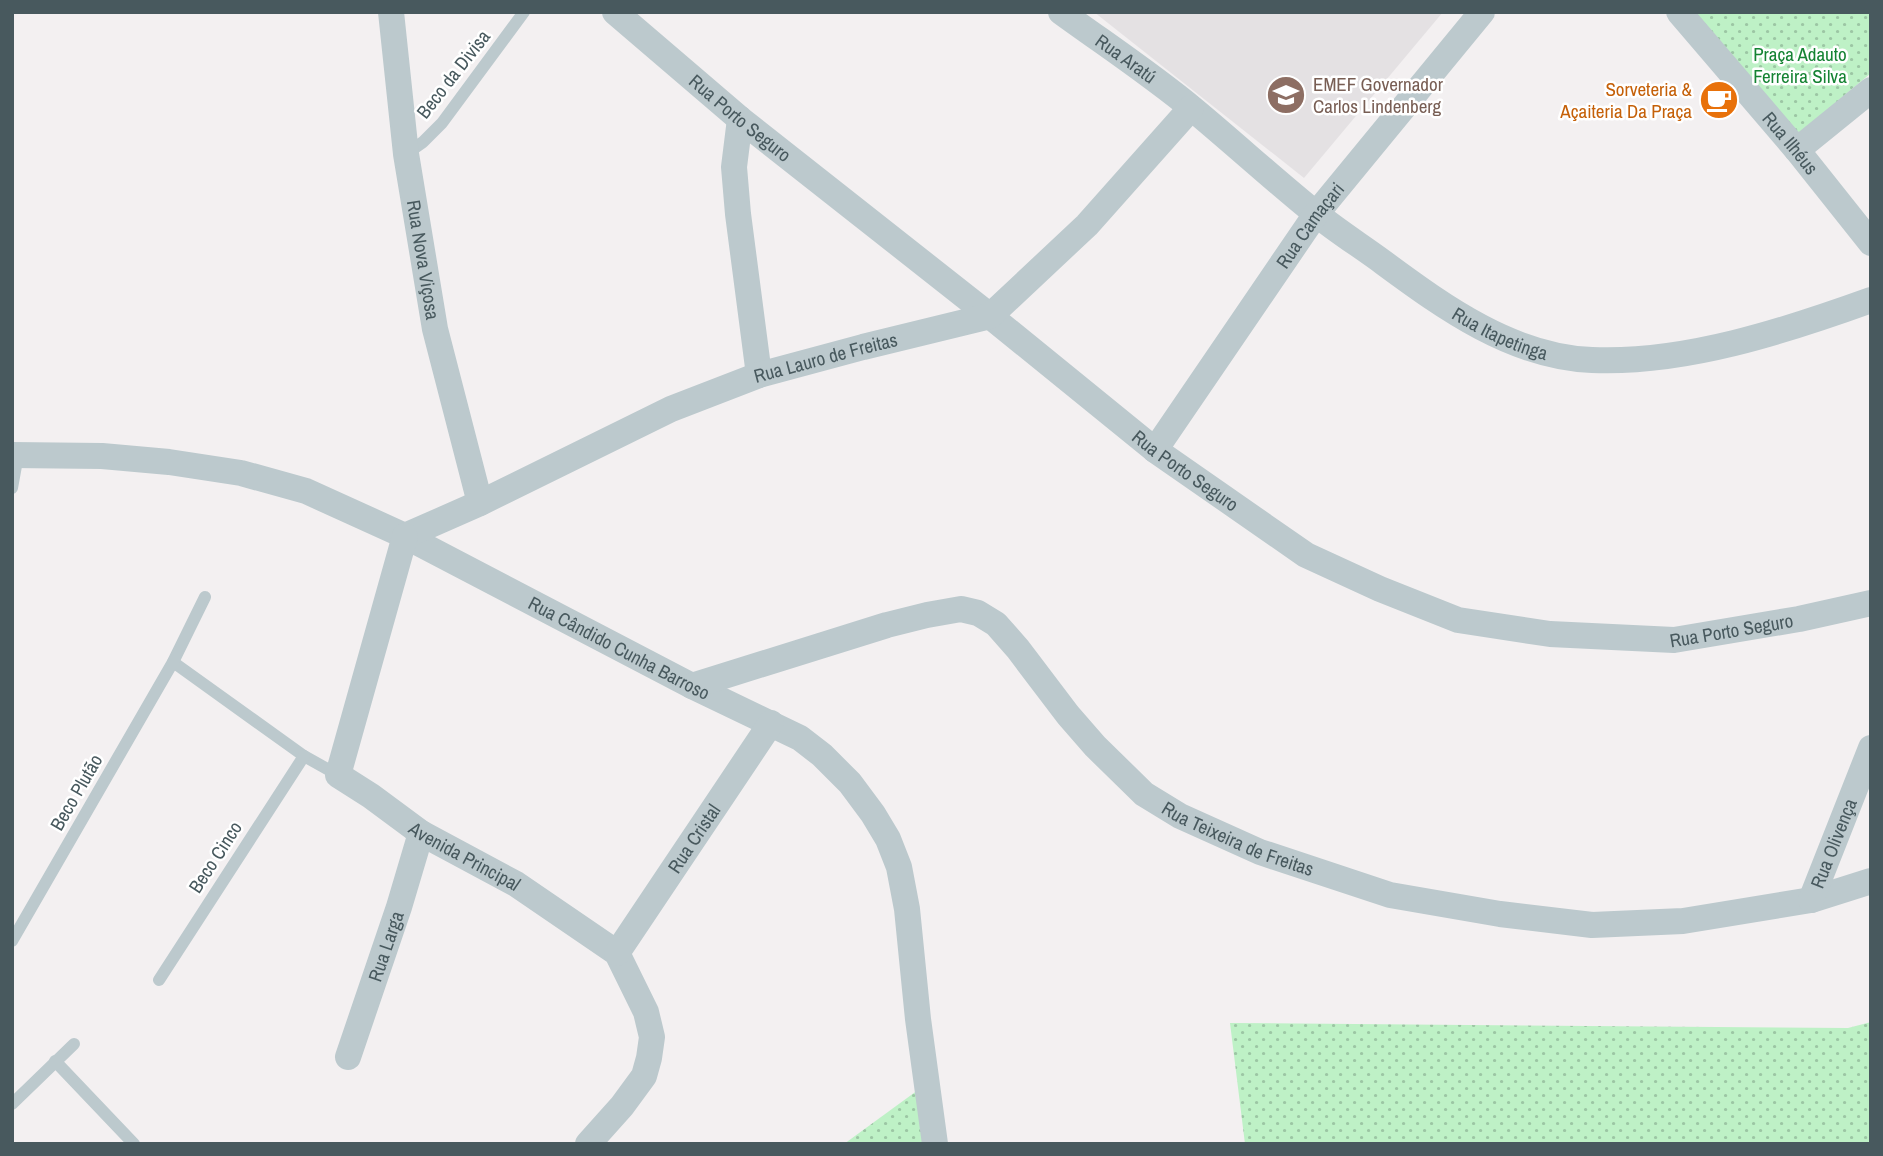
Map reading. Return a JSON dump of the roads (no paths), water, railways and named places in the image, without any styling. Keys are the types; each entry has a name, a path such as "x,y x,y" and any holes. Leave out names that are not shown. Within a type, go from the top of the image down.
{"street":[{"name":"Rua Nova Viçosa","path":"391,12 406,154 435,329 480,503"},
{"name":"Rua Porto Seguro","path":"615,12 740,119 1155,450 1306,555 1380,589 1458,620 1550,634 1674,640 1798,619 1871,603"},
{"name":"Rua Aratú","path":"1061,12 1191,108"},
{"name":"Rua Camaçari","path":"1155,450 1316,214 1482,12"},
{"name":"Rua Ilhéus","path":"1679,12 1797,150 1871,243"},
{"path":"1797,150 1871,90"},
{"name":"Rua Itapetinga","path":"1191,108 1316,214 1461,317 1510,341 1553,354 1590,360 1643,359 1735,343 1817,320 1871,300"},
{"name":"Rua Lauro de Freitas","path":"405,536 480,503 671,409 759,375 990,316 1087,225 1191,108"},
{"path":"740,119 734,167 759,375"},
{"name":"Rua Cândido Cunha Barroso","path":"15,455 116,457 169,462 241,473 306,491 405,536 692,686 800,738 850,783 888,839 899,867 907,909 935,1144"},
{"path":"338,775 405,536"},
{"name":"Rua Teixeira de Freitas","path":"692,686 887,625 961,609 978,613 996,624 1086,736 1144,794 1180,816 1260,852 1390,895 1500,914 1592,925 1683,921 1811,900 1871,881"},
{"name":"Rua Cristal","path":"617,953 771,723"},
{"name":"Rua Olivença","path":"1811,900 1871,748"},
{"name":"Avenida Principal","path":"338,775 372,796 421,833 516,884 617,953 646,1012 652,1037 649,1058 645,1076 588,1144"},
{"name":"Rua Larga","path":"348,1056 391,932 421,833"}],"lane":[{"name":"Beco da Divisa","path":"406,154 442,123 524,12"},
{"path":"12,488 15,455"},
{"name":"Beco Plutão","path":"12,941 173,662 205,597"},
{"path":"173,662 304,755 338,775"},
{"name":"Beco Cinco","path":"159,980 304,755"},
{"path":"12,1104 74,1044"},
{"path":"55,1061 134,1144"}],"place":[{"name":"EMEF Governador Carlos Lindenberg","path":"1286,95"},
{"name":"Sorveteria & Açaiteria Da Praça","path":"1719,100"}],"park label":[{"name":"Praça Adauto Ferreira Silva","path":"1800,65"}]}
